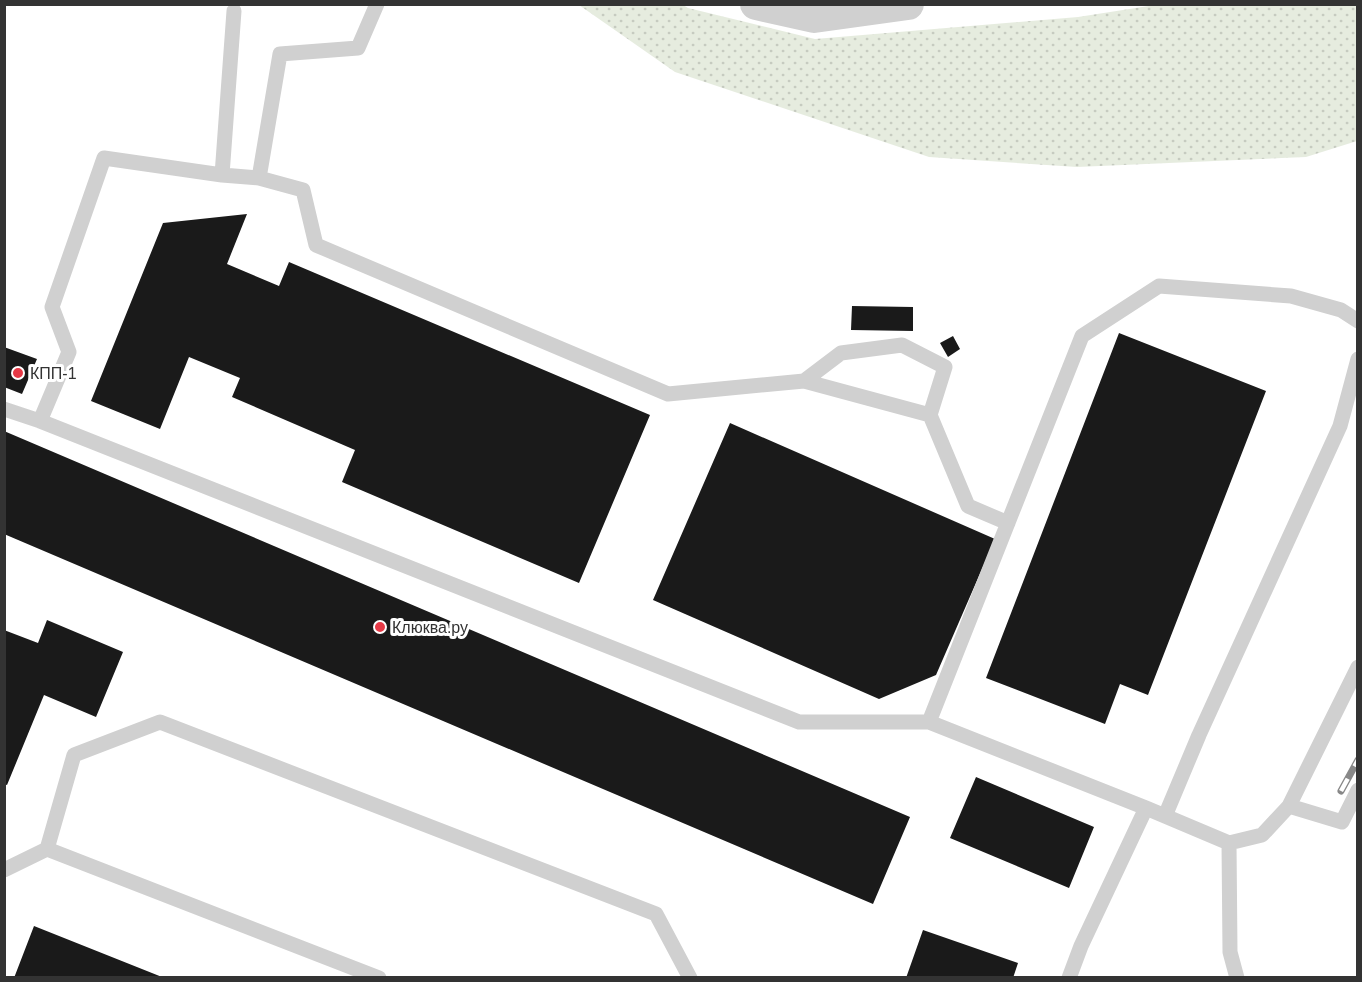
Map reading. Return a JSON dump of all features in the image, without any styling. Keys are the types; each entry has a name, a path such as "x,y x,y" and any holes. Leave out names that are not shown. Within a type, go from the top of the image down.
{"street":[{"path":"756,4 814,17 908,4"}],"lane":[{"path":"259,178 279,54 358,48 377,4"},
{"path":"222,175 234,11"},
{"path":"40,422 69,351 52,308 104,158 259,178 303,190 316,245 668,394 804,381 930,415"},
{"path":"929,722 1082,336 1159,286 1291,296 1341,310 1358,321"},
{"path":"804,381 841,353 902,345 945,367 930,415 968,506 1008,523"},
{"path":"1165,816 1199,735 1340,426 1358,359"},
{"path":"4,409 799,722 929,722 1228,843 1262,835 1289,806 1358,667"},
{"path":"47,849 74,755 160,722 656,914 690,978"},
{"path":"1289,806 1342,822 1358,790"},
{"path":"1069,978 1081,946 1146,808"},
{"path":"1228,843 1230,952 1237,978"},
{"path":"4,870 47,849 379,978"}],"shaded area":[{"path":"579,5 683,5 815,39 1078,17 1155,5 1357,5 1357,141 1306,157 1077,167 929,157 675,72"}],"building":[{"path":"247,214 227,264 279,286 289,262 650,415 579,583 342,482 355,450 232,397 240,378 189,357 160,429 91,401 163,223"},
{"path":"852,306 913,307 913,331 851,330"},
{"path":"1119,333 1266,391 1148,695 1120,684 1105,724 986,678"},
{"path":"953,336 960,349 948,357 940,343"},
{"name":"КПП-1","path":"4,347 37,359 22,394 4,387"},
{"path":"730,423 995,539 936,675 879,699 653,600"},
{"path":"4,431 910,817 873,904 4,534"},
{"path":"47,620 123,652 96,717 44,695 7,785 4,784 4,630 38,643"},
{"path":"976,777 1094,827 1069,888 950,838"},
{"path":"34,926 162,977 162,978 14,978"},
{"path":"923,930 1018,963 1013,978 906,978"}],"railway":[{"path":"1341,791 1358,760"}],"place":[{"name":"КПП-1","path":"18,373"},
{"name":"Клюква.ру","path":"380,627"}]}
